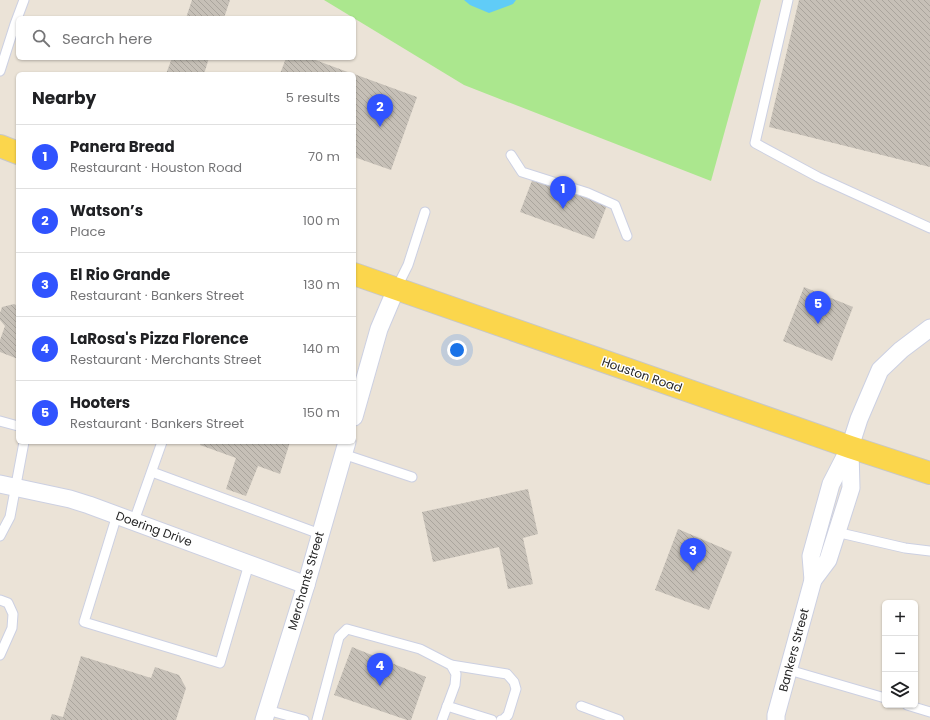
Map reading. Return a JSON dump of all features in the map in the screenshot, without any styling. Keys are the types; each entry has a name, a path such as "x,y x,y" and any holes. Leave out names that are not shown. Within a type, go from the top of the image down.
{"main road":[{"path":"0,146 16,152"},
{"name":"Houston Road","path":"356,275 850,447 930,473"}],"street":[{"path":"356,406 379,329 396,289"},
{"name":"Bankers Street","path":"776,720 776,715 813,580 811,556 831,484 850,447 859,419 880,370 930,328"},
{"name":"Bankers Street","path":"813,580 828,560 851,488 850,447"},
{"name":"Merchants Street","path":"266,715 306,585 345,448"},
{"name":"Doering Drive","path":"8,486 70,499 89,505 306,585"}],"lane":[{"path":"18,16 24,0"},
{"path":"788,0 755,143 818,177 930,228"},
{"path":"0,72 16,21"},
{"path":"511,155 522,172 588,193 615,205 627,236"},
{"path":"396,289 408,264 426,212"},
{"path":"0,421 16,425"},
{"path":"0,536 10,517 8,486 23,444"},
{"path":"134,521 161,444"},
{"path":"345,448 412,477"},
{"path":"152,472 320,534"},
{"path":"117,515 84,622 220,663 249,564"},
{"path":"836,532 905,548 930,551"},
{"path":"0,600 8,603 13,614 12,628 0,655"},
{"path":"317,720 339,637 347,629 420,649 451,666 507,674 514,682 516,689 508,715 501,720"},
{"path":"442,720 454,685 456,674 451,666"},
{"path":"789,670 882,697"},
{"path":"447,706 492,720"},
{"path":"581,706 619,720"},
{"path":"917,708 930,712"},
{"path":"266,715 304,720"}],"green space":[{"path":"324,0 761,0 711,181 464,85 356,19 356,16 350,16"}],"water":[{"path":"464,0 516,0 513,4 489,13 470,5"}],"building":[{"path":"192,0 230,0 225,16 187,16"},
{"path":"799,0 930,0 930,167 769,127"},
{"path":"171,60 208,60 205,72 167,72"},
{"path":"285,60 315,60 348,72 281,72"},
{"path":"356,75 417,97 391,170 356,158"},
{"path":"533,178 607,205 594,239 520,212"},
{"path":"804,287 853,307 832,361 783,341"},
{"path":"14,304 16,305 16,358 0,352 0,340 5,326 0,320 2,307"},
{"path":"289,444 280,474 258,466 246,496 226,489 236,458 200,445"},
{"path":"528,489 538,534 523,538 533,584 508,589 499,547 433,562 422,512"},
{"path":"678,529 732,552 709,610 655,590"},
{"path":"352,647 426,677 411,720 407,720 334,695"},
{"path":"81,656 151,678 155,667 179,675 186,688 176,720 50,720 52,714 63,717"}],"place":[{"name":"Watson’s","path":"380,127"},
{"name":"Panera Bread","path":"563,209"},
{"name":"Hooters","path":"818,324"},
{"name":"El Rio Grande","path":"693,571"},
{"name":"LaRosa's Pizza Florence","path":"380,686"}]}
